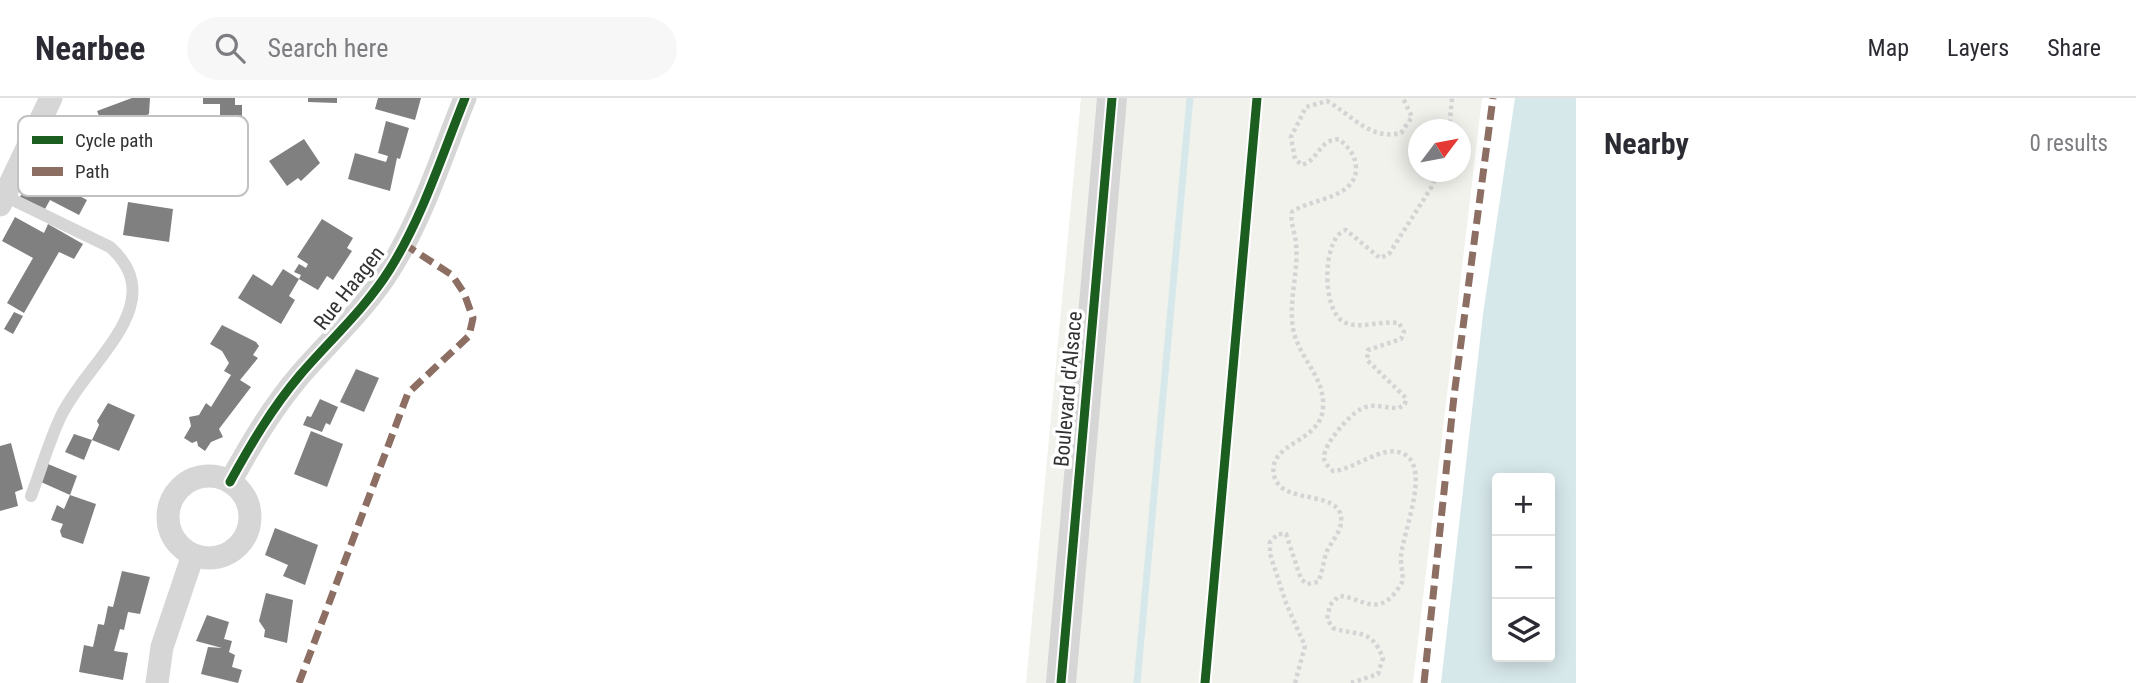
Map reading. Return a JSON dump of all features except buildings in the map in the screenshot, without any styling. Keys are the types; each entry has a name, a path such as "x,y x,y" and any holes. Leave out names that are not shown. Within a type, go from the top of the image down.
{"street":[{"path":"42,116 51,98"},
{"name":"Rue Haagen","path":"230,482 266,418 300,375 359,311 389,271 413,229 465,98"},
{"name":"Boulevard d'Alsace","path":"1061,683 1112,98"},
{"path":"2,200 18,167"},
{"path":"216,477 230,482 241,492 248,506 250,521 245,536 236,548 223,556 208,558 193,555 181,547 172,535 168,521 169,506 176,492 194,480 216,477"},
{"path":"157,683 162,647 193,555"}],"lane":[{"path":"2,200 110,247 122,258 135,284 133,307 61,415 31,496"}],"path":[{"path":"1295,683 1305,646 1286,603 1270,554 1270,542 1278,534 1286,534 1301,579 1307,584 1318,582 1323,573 1326,553 1340,526 1340,516 1333,505 1324,499 1290,494 1280,487 1274,475 1275,463 1281,451 1319,425 1323,410 1323,393 1317,377 1294,333 1292,313 1297,260 1290,220 1292,212 1299,207 1341,192 1356,173 1356,162 1350,149 1339,139 1330,140 1320,146 1308,163 1302,164 1295,159 1291,137 1306,107 1326,102 1340,108 1358,124 1390,135 1401,133 1412,117 1403,98"},
{"path":"1450,119 1452,98"},
{"path":"1350,683 1378,674 1383,658 1376,641 1362,633 1333,628 1327,619 1330,605 1339,596 1351,596 1366,605 1380,604 1390,599 1402,583 1401,556 1417,479 1412,463 1405,454 1394,451 1344,470 1333,471 1326,464 1324,456 1328,446 1361,409 1376,405 1399,408 1405,404 1406,398 1367,360 1368,350 1401,339 1404,332 1399,323 1386,321 1356,325 1344,323 1334,314 1328,294 1332,239 1338,232 1346,230 1373,255 1380,258 1389,254 1434,182"}],"shaded area":[{"path":"1081,98 1482,98 1413,683 1026,683"},
{"path":"1515,98 1576,98 1576,683 1441,683 1483,314"}],"waterway":[{"path":"1137,683 1190,98"}],"marked path":[{"path":"1424,683 1454,396 1493,98"},
{"path":"299,683 408,393 469,336 473,318 464,293 452,275 404,244"}],"cycle path":[{"path":"230,482 280,400 358,311 390,269 422,207 465,98"},
{"path":"1061,683 1112,98"},
{"path":"1205,683 1257,98"}]}
